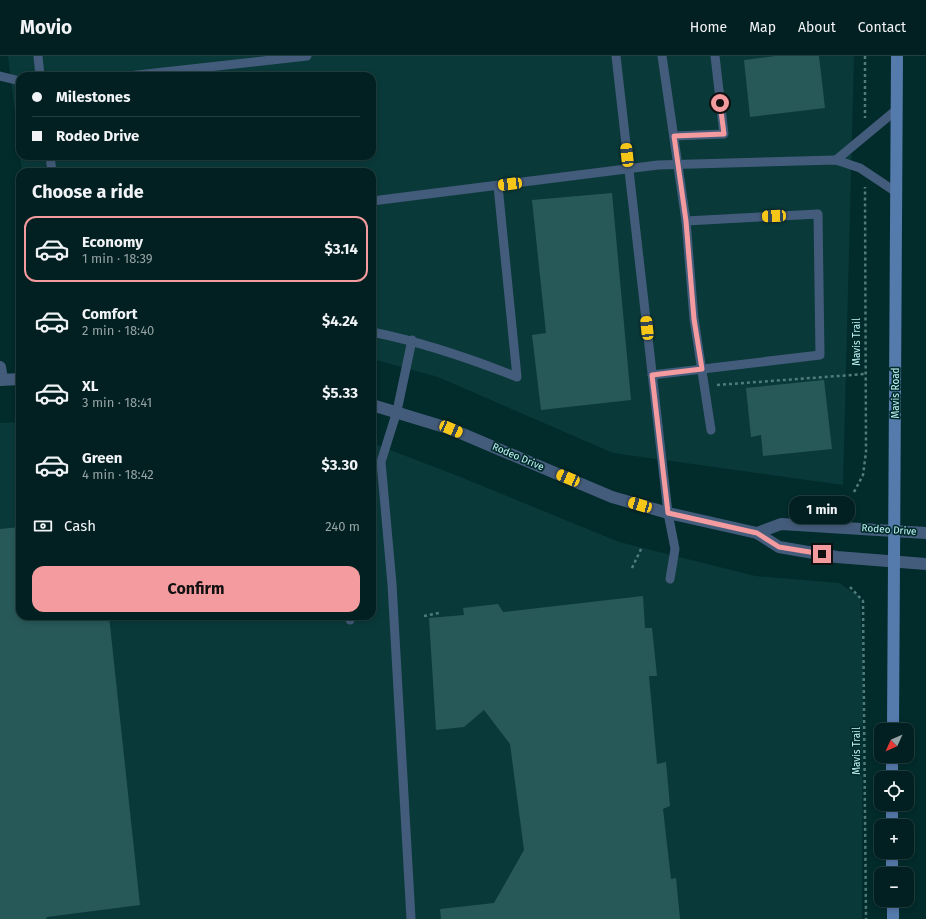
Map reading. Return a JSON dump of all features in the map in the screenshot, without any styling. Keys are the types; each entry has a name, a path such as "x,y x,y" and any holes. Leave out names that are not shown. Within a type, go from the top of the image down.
{"main road":[{"name":"Mavis Road","path":"893,723 897,56"},
{"path":"893,907 893,919"}],"street":[{"path":"0,367 1,380 16,379"},
{"name":"Rodeo Drive","path":"376,406 397,411 451,429 612,497 668,513 757,533 779,547 837,557 926,564"},
{"name":"Rodeo Drive","path":"757,533 781,524 926,533"}],"lane":[{"path":"38,56 40,72"},
{"path":"164,72 307,56"},
{"path":"616,56 668,513 675,549 670,579"},
{"path":"662,56 686,221 694,319 711,430"},
{"path":"674,136 724,134 715,56"},
{"path":"0,76 16,79"},
{"path":"836,160 896,111"},
{"path":"376,201 678,164 836,160 860,168 896,192"},
{"path":"376,333 412,340 462,355 517,376 498,186"},
{"path":"652,375 820,355 818,214 686,221"},
{"path":"411,919 392,584 381,462 397,411 412,340"}],"path":[{"path":"865,56 865,117"},
{"name":"Mavis Trail","path":"854,492 863,475 866,452 865,190"},
{"path":"704,386 866,374"},
{"path":"632,568 642,547"},
{"name":"Mavis Trail","path":"850,587 863,601 866,919"},
{"path":"424,616 439,613"}],"shaded area":[{"path":"8,56 854,56 843,485 613,453 438,377 376,360 376,168 22,168 20,160 376,160 376,72 16,72 16,120"},
{"path":"16,422 16,620 376,620 376,445 458,476 619,542 755,576 839,583 860,597 863,665 862,919 0,919 0,423"}],"building":[{"path":"775,56 819,56 825,108 750,117 744,60"},
{"path":"612,193 631,400 541,410 532,335 546,333 532,200"},
{"path":"824,380 832,449 763,456 761,435 751,437 746,388"},
{"path":"16,527 16,620 109,620 140,905 47,917 46,919 0,919 0,529"},
{"path":"643,596 645,628 652,628 657,676 649,676 657,764 666,762 670,806 663,809 671,879 676,878 680,919 441,919 440,909 494,903 524,850 510,744 484,710 464,727 436,730 429,618 464,615 463,608 498,604 503,612"}],"route":[{"path":"720,103 724,134 674,136 686,221 694,319 702,369 652,375 668,513 757,533 779,547 822,554"}]}
